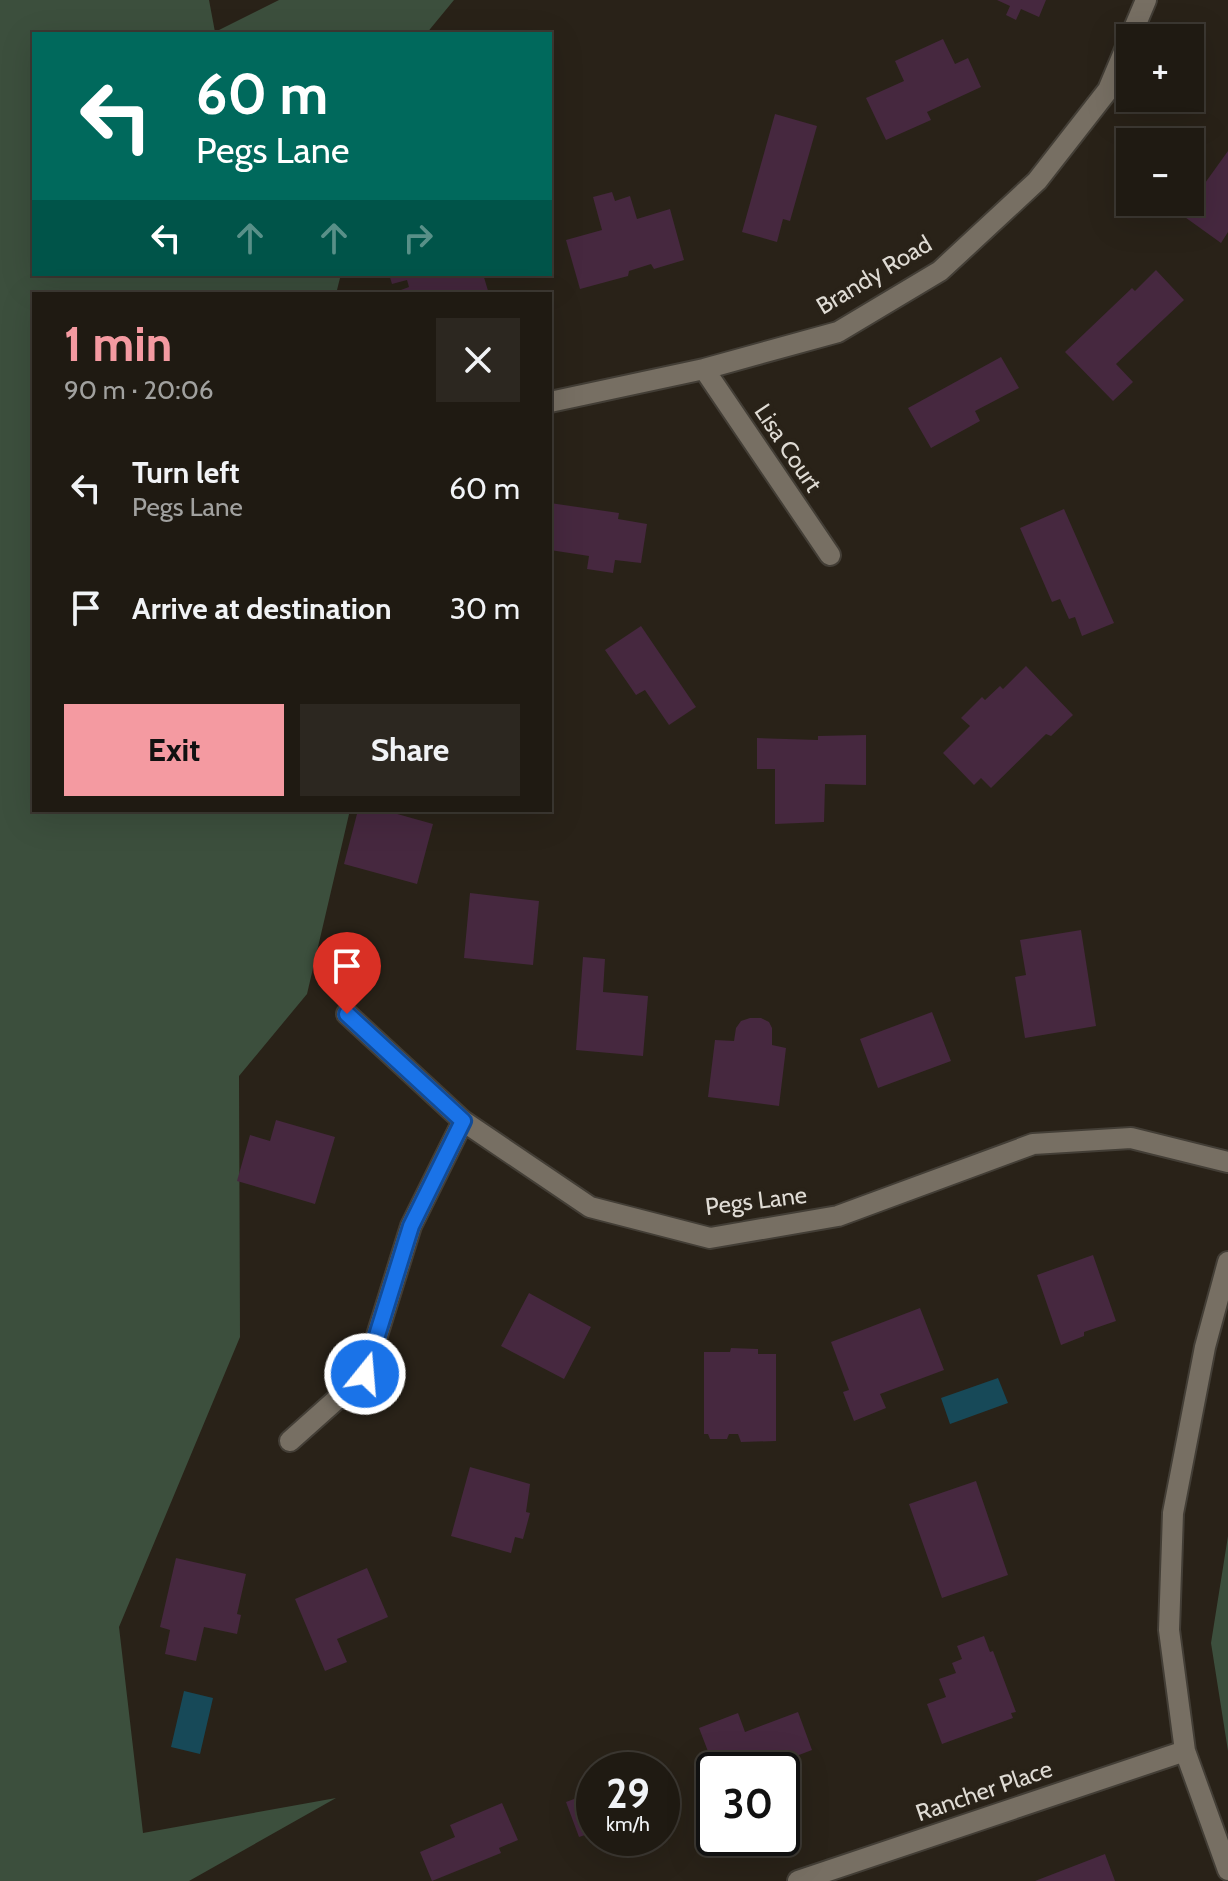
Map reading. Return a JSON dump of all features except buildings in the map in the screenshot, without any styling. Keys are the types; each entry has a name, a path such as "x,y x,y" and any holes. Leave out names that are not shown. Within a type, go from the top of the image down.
{"street":[{"name":"Brandy Road","path":"552,402 704,369 838,332 940,271 1037,181 1108,90 1146,0"},
{"name":"Lisa Court","path":"704,369 830,555"},
{"name":"Pegs Lane","path":"347,1014 463,1121 590,1207 710,1238 838,1216 1033,1144 1131,1138 1228,1162"},
{"path":"290,1441 365,1374 411,1226 463,1121"},
{"path":"1228,1262 1205,1347 1173,1513 1169,1630 1185,1751 1228,1870"},
{"name":"Rancher Place","path":"798,1881 1185,1751"}],"green space":[{"path":"0,0 209,0 215,32 32,32 32,276 340,276 336,292 32,292 32,812 350,812 307,994 239,1076 240,1337 119,1627 143,1833 336,1798 189,1881 0,1881"},
{"path":"279,0 454,0 428,32 215,32"},
{"path":"1228,1536 1228,1751 1211,1643"}],"water":[{"path":"998,1378 1008,1403 950,1424 941,1398"},
{"path":"184,1691 213,1698 200,1754 171,1747"}],"route":[{"path":"347,1014 463,1121 411,1226 365,1374"}]}
